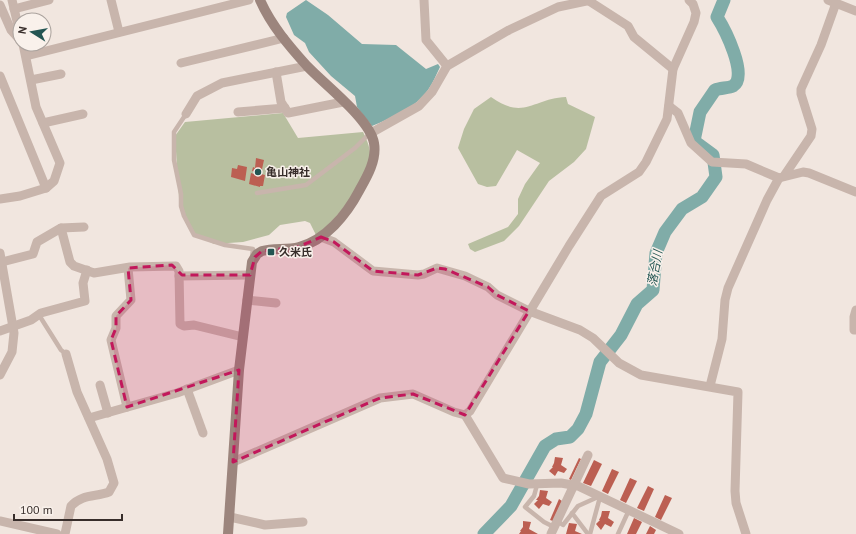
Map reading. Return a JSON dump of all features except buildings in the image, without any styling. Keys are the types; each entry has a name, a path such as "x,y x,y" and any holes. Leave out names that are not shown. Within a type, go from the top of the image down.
{"street":[{"path":"13,4 49,0"},
{"path":"110,0 119,32"},
{"path":"26,56 235,2 249,0"},
{"path":"228,534 239,370 252,262 257,254 262,251 298,247 315,241 321,237 349,208 369,172 374,151 371,133 360,117 307,66 269,19 260,0"},
{"path":"424,0 426,40 447,66"},
{"path":"371,133 419,106 432,92 447,66 509,30 558,8 590,0 628,26 634,37 673,69"},
{"path":"465,416 470,411 529,311 601,196 638,172 646,162 667,119 673,69 694,22 696,13 694,4 689,0"},
{"path":"710,386 722,339 725,300 728,288 766,200 811,136 812,129 800,89 821,45 832,2 856,11"},
{"path":"0,5 12,31"},
{"path":"182,63 284,38"},
{"path":"0,199 20,196 46,188 54,181 60,163 36,107 25,52"},
{"path":"186,114 197,96 222,83 307,66"},
{"path":"276,72 281,102 288,113 343,102"},
{"path":"31,80 61,74"},
{"path":"0,76 46,188"},
{"path":"669,106 678,113 691,143 714,162 746,164 781,177 803,172 809,173 856,192"},
{"path":"238,112 285,108"},
{"path":"43,123 83,114"},
{"path":"0,375 12,352 13,326 1,261 33,254 37,242 60,228 84,227"},
{"path":"60,228 70,262 74,266 94,273 128,268 172,265 178,269 179,276 180,324 184,326 194,325 243,337"},
{"path":"321,237 334,242 373,271 418,275 437,268 445,269 488,287 497,295 529,311 580,330 593,338 619,363 642,375 738,392 735,492 736,503 746,534"},
{"path":"127,407 111,340 116,328 116,316 131,300 128,268"},
{"path":"0,331 39,315 85,300 83,283 87,270"},
{"path":"179,276 250,275"},
{"path":"247,300 276,303"},
{"path":"856,310 854,317 854,330 856,330"},
{"path":"66,354 77,392 107,459 114,483 109,492 93,494 71,506 66,534"},
{"path":"89,418 187,389 239,370"},
{"path":"100,386 108,413"},
{"path":"187,389 203,432"},
{"path":"233,462 380,398 413,394 465,416 503,478 529,484 554,483 574,486 679,534"},
{"path":"554,528 588,455"},
{"path":"230,517 265,525 303,522"},
{"path":"0,521 57,534"}],"lane":[{"path":"186,114 174,132 174,160 184,216 194,235 225,245 252,249 252,262"},
{"path":"257,193 306,185 355,148 371,133"},
{"path":"39,315 61,350 66,354"},
{"path":"529,484 534,496 525,507 554,528 563,525 572,513 588,500 600,497"},
{"path":"589,534 600,497"},
{"path":"618,534 629,510"},
{"path":"572,513 589,534"}],"highlighted area":[{"path":"321,237 334,242 373,271 418,275 437,268 445,269 488,287 497,295 529,311 465,415 413,394 380,398 233,462 239,370 127,407 111,340 116,328 116,316 131,300 128,268 172,265 182,275 250,275 255,257 262,251 298,247"}],"green space":[{"path":"491,97 502,104 521,108 555,98 566,97 568,104 595,117 586,149 574,162 549,181 519,226 504,241 475,252 470,249 468,244 508,227 518,214 518,199 525,184 540,163 517,150 496,186 487,187 478,184 458,148 464,129 474,109"},
{"path":"283,113 298,138 363,132 369,148 370,159 363,179 349,201 332,221 316,235 310,223 305,221 280,225 269,235 243,242 214,244 196,235 185,218 179,198 175,136 185,122"}],"water":[{"path":"306,0 328,15 362,44 396,45 426,69 438,64 440,67 428,90 410,107 395,116 372,126 357,107 355,96 331,76 309,52 305,43 294,35 286,17 287,13"}],"waterway":[{"name":"落合川","path":"484,534 511,506 545,446 556,439 570,437 578,429 586,414 600,362 621,335 637,304 653,290 656,253 665,232 682,209 702,197 716,177 713,155 694,141 700,112 715,90 733,86 737,81 737,63 734,52 717,17 724,0"}],"place":[{"name":"亀山神社","path":"258,172"},
{"name":"久米氏","path":"271,252"}]}
